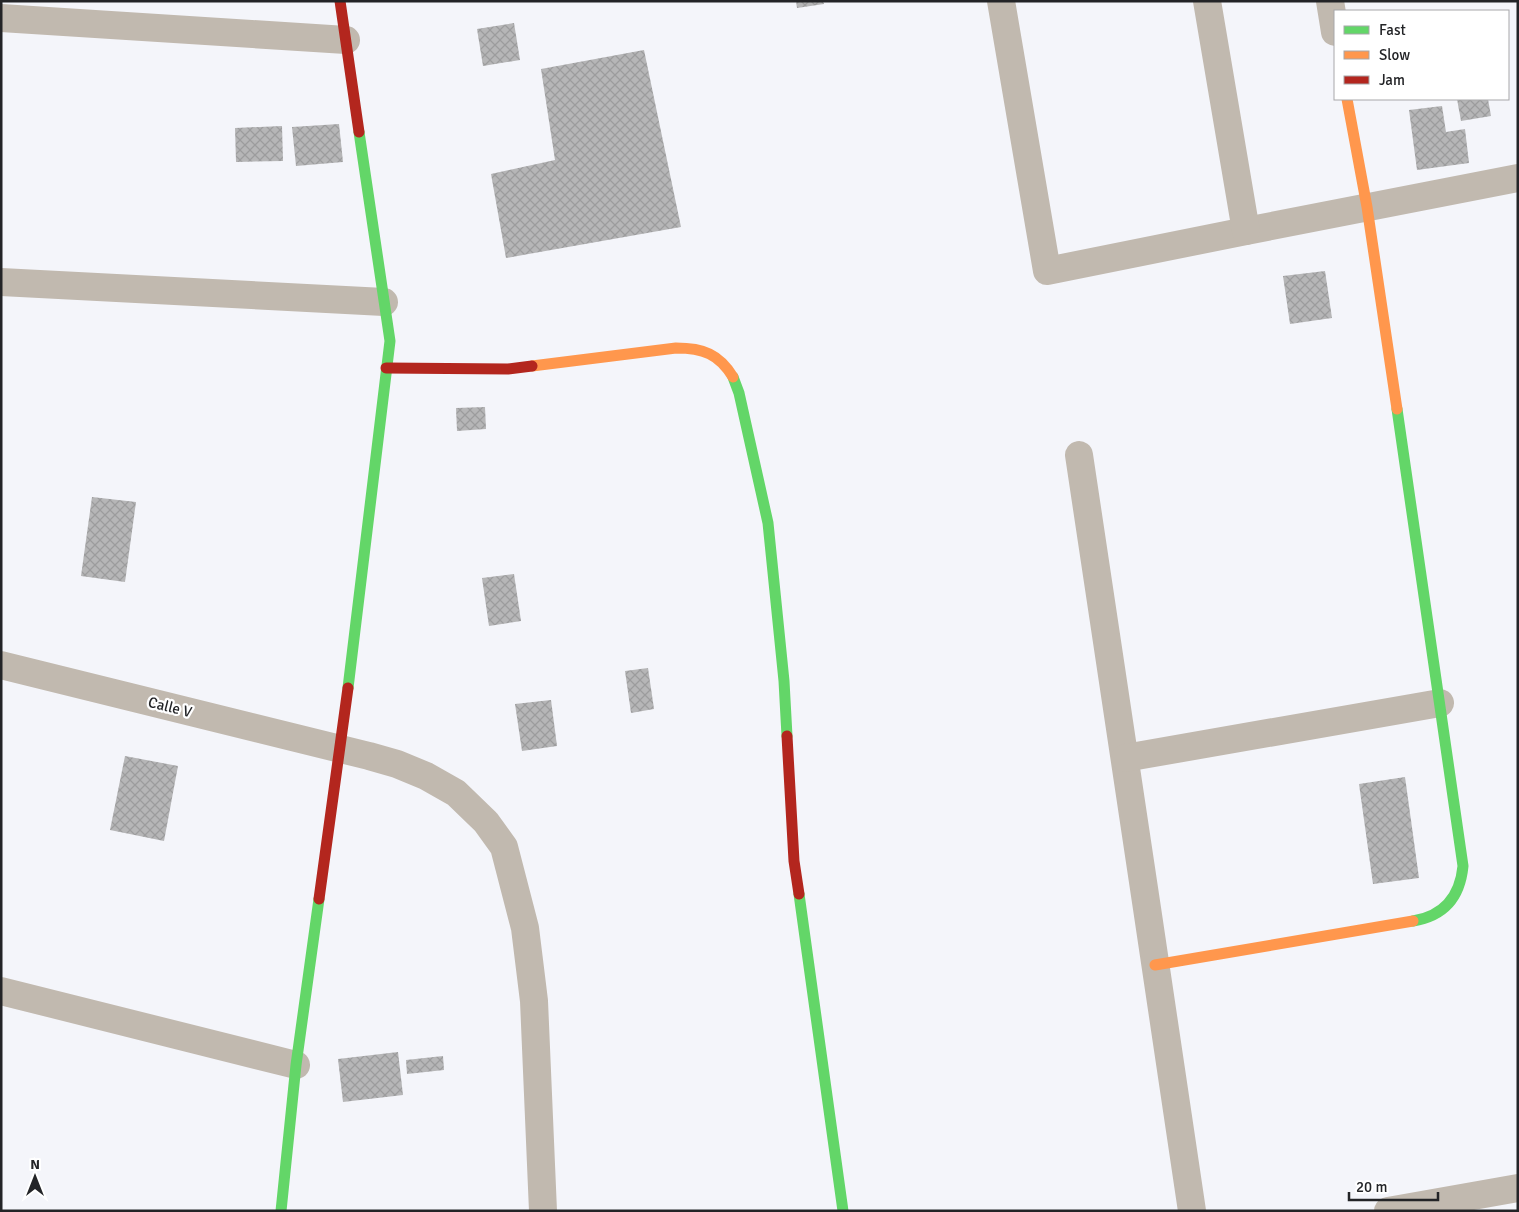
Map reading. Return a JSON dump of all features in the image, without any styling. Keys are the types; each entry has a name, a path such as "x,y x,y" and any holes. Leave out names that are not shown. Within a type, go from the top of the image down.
{"street":[{"path":"281,1211 296,1065 340,749 390,341 340,1"},
{"path":"1001,1 1047,272 1518,178"},
{"path":"1207,1 1246,231"},
{"path":"1330,1 1334,26"},
{"path":"1,18 346,40"},
{"path":"1154,965 1427,919 1440,912 1451,902 1459,889 1464,866 1367,207 1348,100"},
{"path":"1,282 384,302"},
{"path":"386,368 508,369 663,351 676,347 689,347 702,350 714,356 732,372 740,393 768,523 784,681 794,861 843,1211"},
{"path":"1079,455 1192,1211"},
{"name":"Calle V","path":"1,665 397,764 426,776 456,793 486,822 504,848 525,928 534,1001 543,1211"},
{"path":"1125,758 1440,704"},
{"path":"1,991 296,1065"},
{"path":"1388,1211 1518,1188"}],"building":[{"path":"796,1 823,1 824,4 797,8"},
{"path":"514,23 520,60 483,66 477,29"},
{"path":"644,50 681,227 506,258 491,174 555,160 541,69"},
{"path":"1457,100 1488,100 1491,116 1461,121"},
{"path":"1442,106 1446,132 1465,129 1469,163 1417,170 1409,110"},
{"path":"339,124 343,162 296,166 292,127"},
{"path":"282,126 283,161 236,162 235,128"},
{"path":"1325,271 1332,318 1290,324 1283,276"},
{"path":"485,407 486,429 457,431 456,408"},
{"path":"92,497 136,502 125,582 81,576"},
{"path":"514,574 521,621 489,626 482,578"},
{"path":"648,668 654,709 631,713 625,671"},
{"path":"551,700 557,746 522,751 515,704"},
{"path":"125,756 178,766 164,841 110,830"},
{"path":"1405,777 1419,878 1373,884 1359,784"},
{"path":"398,1052 403,1095 343,1102 338,1059"},
{"path":"443,1056 444,1070 407,1074 406,1060"}],"traffic: fast":[{"path":"348,688 390,341 359,132"},
{"path":"733,377 739,393 768,523 784,681 787,736"},
{"path":"1397,409 1463,866 1454,896 1442,910 1413,921"},
{"path":"799,894 843,1211"},
{"path":"281,1211 296,1065 319,899"}],"traffic: slow":[{"path":"1347,100 1367,207 1397,409"},
{"path":"532,366 686,348 702,351 716,358 728,369 733,377"},
{"path":"1155,965 1413,921"}],"traffic: jam":[{"path":"340,1 359,132"},
{"path":"386,368 508,369 532,366"},
{"path":"319,899 348,688"},
{"path":"787,736 794,861 799,894"}]}
